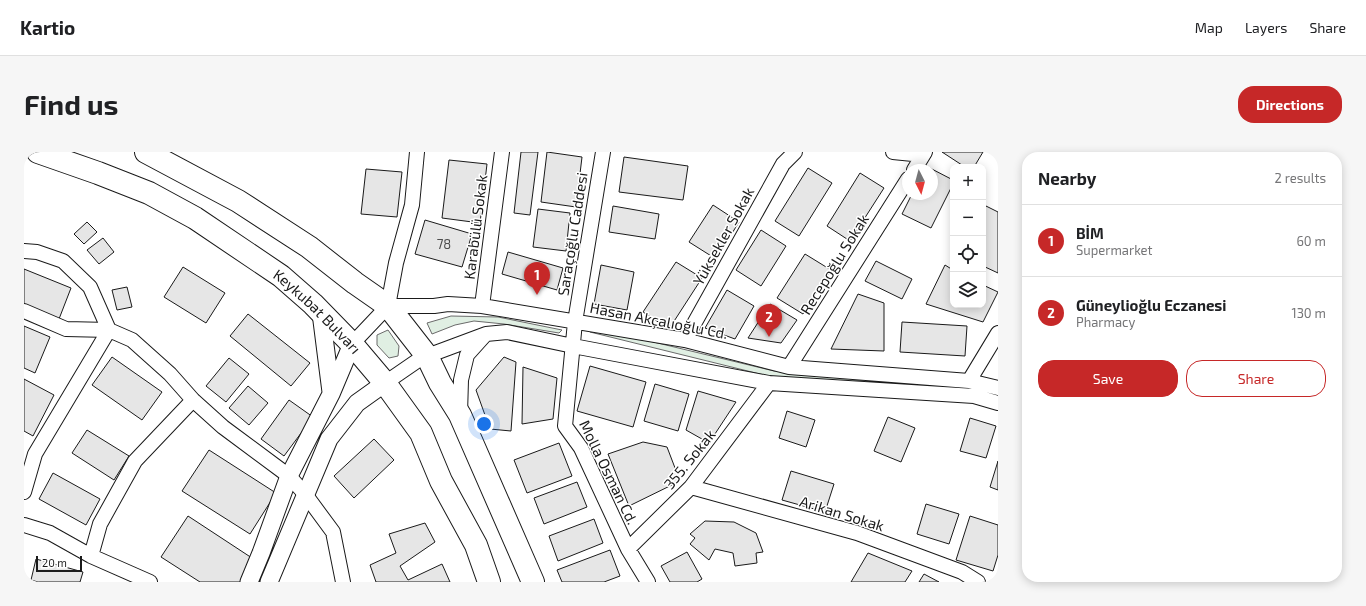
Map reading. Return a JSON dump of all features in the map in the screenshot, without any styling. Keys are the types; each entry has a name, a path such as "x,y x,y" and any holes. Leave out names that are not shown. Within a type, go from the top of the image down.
{"highway":[{"name":"Keykubat Bulvarı","path":"38,152 149,193 195,218 281,276 321,313 352,344 385,383 421,433 441,481 476,545 489,582"},
{"path":"146,152 238,201 309,248 388,306 427,356 440,383 460,415 533,582"}],"street":[{"path":"249,582 289,476 331,394 352,344 388,306 396,263 412,205 417,152"},
{"name":"Karabülü Sokak","path":"482,306 502,152"},
{"name":"Saraçoğlu Caddesi","path":"575,322 603,152"},
{"name":"Yüksekler Sokak","path":"684,340 783,164 795,152"},
{"path":"893,152 924,153 918,164"},
{"name":"Recepoğlu Sokak","path":"789,367 902,188"},
{"path":"24,251 37,252 63,261 90,287 109,330"},
{"name":"Hasan Akçalıoğlu Cd.","path":"388,306 434,306 448,304 482,306 684,340 789,367 969,381 998,388"},
{"path":"24,311 66,329 109,330 132,340 170,374 193,400 223,427 289,476 306,494 333,532 343,582"},
{"path":"321,313 331,394"},
{"name":"Molla Osman Cd.","path":"575,322 565,426 581,448 628,549 648,582"},
{"path":"24,492 35,454 109,330"},
{"path":"269,582 329,438 356,403 417,361 486,334 506,332 769,383 974,396 998,403"},
{"path":"969,381 998,333"},
{"path":"460,415 461,380 467,355 486,334"},
{"name":"355. Sokak","path":"628,549 691,487 769,383"},
{"path":"91,556 100,524 135,461 193,400"},
{"name":"Arikan Sokak","path":"691,487 857,533 962,572 978,582"},
{"path":"24,525 50,533 91,556 150,582"}],"green space":[{"path":"451,316 498,317 562,330 559,333 504,324 474,321 455,325 432,334 427,323"},
{"path":"591,327 774,371 967,387 998,394 998,399 772,377 590,332"},
{"path":"388,330 399,346 398,356 389,358 377,345 377,335"}],"building":[{"path":"521,152 538,152 530,215 514,213"},
{"path":"547,152 582,157 576,207 541,202"},
{"path":"942,152 983,152 976,164 960,164"},
{"path":"624,157 688,166 683,200 619,192"},
{"path":"449,160 487,164 480,223 442,218"},
{"path":"808,168 832,183 799,236 775,221"},
{"path":"366,169 402,172 397,217 361,214"},
{"path":"938,172 950,178 950,190 931,228 902,214 909,200 938,200"},
{"path":"860,173 884,188 850,241 827,226"},
{"path":"713,205 739,222 716,259 689,242"},
{"path":"613,206 659,214 655,239 609,232"},
{"path":"986,206 998,212 998,273 986,267"},
{"path":"538,209 570,213 566,251 533,247"},
{"path":"425,220 472,234 462,267 415,254"},
{"path":"87,222 97,232 84,244 74,234"},
{"path":"761,230 786,246 761,286 736,270"},
{"path":"103,238 114,252 99,264 87,250"},
{"path":"508,252 563,268 557,290 502,274"},
{"path":"805,254 831,270 803,314 777,298"},
{"path":"876,261 912,279 902,299 865,281"},
{"path":"676,262 702,278 669,329 643,312"},
{"path":"601,265 634,272 627,310 594,304"},
{"path":"945,265 950,268 950,308 986,308 986,286 998,292 983,322 926,304"},
{"path":"183,267 225,293 206,323 164,297"},
{"path":"24,269 71,288 59,319 24,305"},
{"path":"127,287 132,307 117,310 112,290"},
{"path":"727,290 754,306 735,339 705,328"},
{"path":"858,294 884,303 884,351 831,349"},
{"path":"770,304 797,320 781,343 748,338"},
{"path":"248,314 310,363 291,386 230,336"},
{"path":"902,322 967,326 965,356 900,352"},
{"path":"24,326 50,337 35,373 24,368"},
{"path":"112,357 162,392 142,420 92,385"},
{"path":"504,357 516,362 511,431 490,429 476,390"},
{"path":"229,358 249,374 226,402 206,386"},
{"path":"590,366 646,382 633,427 577,411"},
{"path":"523,367 557,378 553,419 522,424"},
{"path":"24,379 54,395 33,436 24,431"},
{"path":"655,384 689,394 678,431 644,421"},
{"path":"248,386 268,403 249,425 229,408"},
{"path":"698,391 736,402 709,443 686,430"},
{"path":"289,400 313,417 284,456 261,439"},
{"path":"787,411 815,420 806,447 779,438"},
{"path":"888,417 915,428 901,462 874,451"},
{"path":"970,418 996,426 986,458 960,451"},
{"path":"87,430 129,456 114,480 72,453"},
{"path":"374,439 394,460 354,498 334,476"},
{"path":"643,442 667,447 680,481 629,506 608,454"},
{"path":"559,443 572,476 527,493 514,460"},
{"path":"209,450 276,493 250,534 182,491"},
{"path":"998,461 998,490 990,487"},
{"path":"791,471 834,484 825,512 782,500"},
{"path":"53,473 100,499 86,525 39,499"},
{"path":"577,482 587,507 544,524 534,498"},
{"path":"926,504 959,514 949,544 917,534"},
{"path":"188,516 255,560 241,582 200,582 161,557"},
{"path":"970,516 998,525 998,555 993,571 956,560"},
{"path":"594,519 603,543 558,561 549,536"},
{"path":"705,521 734,522 756,533 763,552 756,553 757,563 735,566 733,553 715,549 709,560 690,544 695,538 690,534"},
{"path":"425,523 435,542 400,566 408,580 442,564 450,582 376,582 370,565 396,553 389,534"},
{"path":"610,550 620,576 604,582 562,582 557,570"},
{"path":"687,552 702,579 697,582 670,582 661,566"},
{"path":"868,553 912,571 905,582 851,582"},
{"path":"36,559 83,572 80,582 38,582 31,580"},
{"path":"924,574 939,582 919,582"}],"place":[{"name":"BİM","path":"537,295"},
{"name":"Güneylioğlu Eczanesi","path":"769,337"}]}
